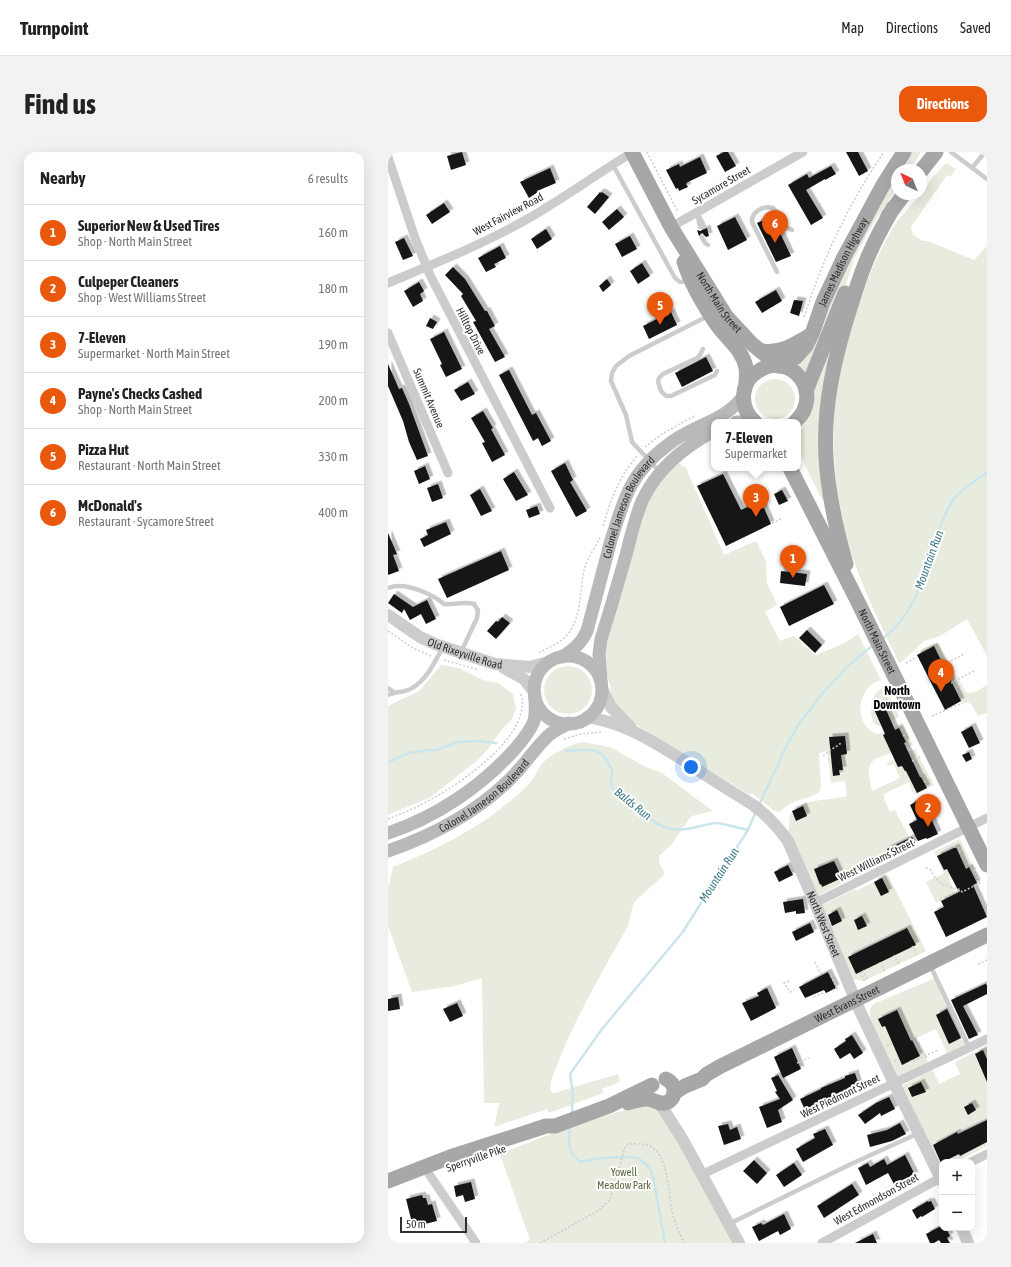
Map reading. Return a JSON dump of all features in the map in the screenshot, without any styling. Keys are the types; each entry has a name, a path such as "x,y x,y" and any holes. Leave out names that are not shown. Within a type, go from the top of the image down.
{"main road":[{"name":"North Main Street","path":"636,152 671,227 691,280 724,334 741,353 746,368 746,410 752,419"},
{"name":"James Madison Highway","path":"779,366 788,362 800,353 806,346 807,328 823,302 844,257 883,185 904,152"},
{"path":"927,164 936,152"},
{"name":"James Madison Highway","path":"806,391 849,283 873,240 899,200"},
{"path":"856,598 845,563 836,526 829,484 826,456 827,411 830,384 840,342 860,276 872,248 893,208"},
{"name":"North Main Street","path":"671,227 726,316 747,339 779,366 792,370 797,374 806,391"},
{"path":"761,351 772,352 794,345 807,328"},
{"path":"745,389 754,373 760,369 779,366"},
{"name":"Colonel Jameson Boulevard","path":"714,419 726,413 739,402 745,389"},
{"path":"797,419 804,411 806,405 806,391"},
{"name":"Colonel Jameson Boulevard","path":"562,657 575,649 587,631 620,512 638,474 649,461 670,442 711,420"},
{"name":"Colonel Jameson Boulevard","path":"601,685 599,654 603,634 638,513 650,488 669,462 688,445 711,433"},
{"name":"North Main Street","path":"792,471 871,628 968,827 981,866"},
{"name":"North Main Street","path":"799,471 809,505"},
{"path":"572,656 581,659 593,668 601,685 600,700 595,710 587,717 576,722 560,722 548,716 538,706 535,695 535,686 539,672 549,662 562,657 572,656"},
{"name":"Colonel Jameson Boulevard","path":"388,833 430,815 469,790 496,768 520,743 532,726 535,714 535,695"},
{"name":"Colonel Jameson Boulevard","path":"388,852 437,831 483,802 518,772 548,736 569,723"},
{"name":"West Evans Street","path":"664,1099 685,1086 702,1079 707,1074 855,1000 923,960 983,938"},
{"name":"West Evans Street","path":"652,1084 658,1079 681,1079 696,1074 707,1074"},
{"path":"652,1084 650,1093 664,1099 673,1084 666,1079"},
{"name":"Sperryville Pike","path":"390,1181 428,1164 546,1126 555,1126 609,1106 652,1084"},
{"name":"Sperryville Pike","path":"609,1106 648,1098 664,1099"},
{"name":"Sperryville Pike","path":"390,1181 409,1180 429,1174 551,1133 555,1126"}],"street":[{"name":"West Fairview Road","path":"388,283 485,241 521,223 559,201 613,165 636,152"},
{"name":"Sycamore Street","path":"671,227 803,152"},
{"name":"Hilltop Drive","path":"388,157 426,267 477,369 550,508"},
{"name":"Summit Avenue","path":"388,333 448,473"},
{"name":"Old Rixeyville Road","path":"388,615 420,637 443,647 495,664 529,667 549,662"},
{"path":"495,664 524,679 535,695"},
{"name":"North West Street","path":"601,685 611,707 633,730"},
{"name":"North West Street","path":"587,717 609,721 633,730 658,744 746,801 766,815 777,826 788,841 855,1000 939,1175"},
{"name":"West Williams Street","path":"815,903 987,818"},
{"name":"West Piedmont Street","path":"703,1174 987,1039"},
{"path":"664,1099 662,1107 684,1140 739,1243"},
{"path":"975,1160 987,1154"},
{"path":"429,1174 476,1243"},
{"name":"West Edmondson Street","path":"822,1243 939,1180"},
{"path":"963,1231 968,1243"}],"lane":[{"path":"951,152 987,179"},
{"path":"972,168 985,152"},
{"path":"613,165 675,278 680,282 691,280"},
{"path":"777,272 752,222 752,216 756,211 766,207 773,208 784,226 792,230"},
{"path":"698,212 702,227"},
{"path":"660,473 632,442 626,415 611,381 613,370 621,361 629,356 711,315"},
{"path":"703,350 697,358 662,375 658,382 661,391 666,396 671,396 714,375 717,371"},
{"path":"388,588 398,586 416,589 438,598 444,604 453,605 468,602 474,604 478,610 477,618 460,653"},
{"path":"388,695 394,692 402,692 413,688 418,684 433,665 443,647"},
{"path":"388,688 394,692"},
{"path":"923,960 969,1047"},
{"path":"729,1224 918,1133"}],"path":[{"path":"636,152 679,213"},
{"path":"807,328 814,287 829,250 856,198 884,152"},
{"path":"645,447 672,427 701,413"},
{"path":"537,654 560,641 567,635 572,627 579,607 586,564 599,540 616,489 625,471 635,459"},
{"path":"772,523 781,519"},
{"path":"388,631 413,648 426,654"},
{"path":"944,665 964,654"},
{"path":"906,664 917,657"},
{"path":"448,662 485,672"},
{"path":"951,683 974,671"},
{"path":"388,819 419,806 444,792 473,771 496,751 512,733 521,715 523,704 519,690"},
{"path":"932,716 960,704"},
{"path":"560,742 580,734 602,732 608,733"},
{"path":"903,736 909,733"},
{"path":"823,756 840,743"},
{"path":"912,761 920,757"},
{"path":"924,782 931,779"},
{"path":"947,848 958,847 960,854 964,852"},
{"path":"926,868 930,869 934,878 940,884 961,890 962,892 981,882 973,870 981,866"},
{"path":"940,900 961,890"},
{"path":"912,946 923,960"},
{"path":"894,955 899,965"},
{"path":"978,964 987,960"},
{"path":"815,962 822,975"},
{"path":"880,962 885,972"},
{"path":"864,970 868,980"},
{"path":"828,972 837,989"},
{"path":"860,972 865,982"},
{"path":"789,981 784,983 790,992 794,990"},
{"path":"833,989 837,989 842,986"},
{"path":"814,997 825,992"},
{"path":"919,1042 931,1066"},
{"path":"886,1046 893,1043"},
{"path":"920,1056 938,1050"},
{"path":"911,1060 912,1062 925,1054"},
{"path":"797,1063 809,1058"},
{"path":"894,1061 899,1059"},
{"path":"540,1243 592,1214 610,1200 625,1147 628,1144 649,1145 656,1150 662,1159 666,1171 672,1213 684,1243"}],"green space":[{"path":"911,152 920,152 913,164 903,164"},
{"path":"946,163 956,169 950,177 947,175 911,227 913,235 923,241 928,241 974,260 987,246 987,656 967,619 940,636 924,641 899,663 866,592 846,536 838,497 834,455 835,411 840,369 846,345 872,269 894,226 904,213 916,200 927,200 927,186"},
{"path":"891,184 891,197 870,229 854,259 839,306 807,375 796,366 805,358 817,340 830,300"},
{"path":"833,334 825,501 823,501 808,472 801,454 801,430 809,417 813,387"},
{"path":"779,379 786,382 792,388 795,399 794,407 786,416 779,419 771,419 764,416 756,407 755,395 758,388 767,380"},
{"path":"677,462 686,468 724,555 756,541 766,561 767,583 777,605 765,612 780,641 794,636 816,656 845,643 858,634 881,680 872,684 862,698 860,710 863,721 870,730 878,734 893,729 902,722 913,745 875,759 872,762 869,769 869,774 872,791 900,778 894,764 887,766 887,764 896,757 915,749 934,785 915,794 912,792 909,782 884,794 884,799 890,812 895,810 914,847 819,896 816,896 788,832 790,821 789,817 794,810 800,806 815,801 847,796 845,781 831,783 827,751 819,753 821,787 819,792 789,804 780,812 773,810 752,793 750,795 635,724 619,711 611,696 610,685 606,673 605,646 645,511 655,489"},
{"path":"932,644 939,644 966,692 974,692 987,685 987,713 978,716 972,705 967,702 962,705 934,646 917,655 923,648"},
{"path":"441,665 459,668 483,680 498,683 513,694 516,709 512,719 480,758 431,797 388,815 388,706 419,691"},
{"path":"568,666 577,668 585,673 590,681 592,690 590,699 585,707 577,712 568,714 559,712 551,707 546,699 544,690 546,681 551,673 559,668"},
{"path":"884,687 899,716 883,726 878,726 874,723 871,713 876,693"},
{"path":"582,742 612,748 646,767 662,773 713,811 692,816 672,844 659,856 659,862 664,872 663,876 634,903 628,926 592,991 567,1041 551,1082 550,1090 555,1093 618,1074 620,1082 602,1089 603,1093 549,1113 547,1109 494,1127 500,1103 484,1103 482,978 455,986 412,992 388,926 388,888 393,867 448,842 482,822 498,811 529,784 540,766 550,757 560,750"},
{"path":"960,839 980,881 977,883 969,867 948,877 956,894 936,903 926,882 944,873 934,852"},
{"path":"888,875 926,951 864,981 852,979 820,906 855,889 856,891"},
{"path":"938,977 969,1042 947,1053 936,1029 916,1038 928,1062 897,1078 871,1020 871,1008 876,1003"},
{"path":"987,1046 987,1146 962,1159 939,1159 939,1163 901,1086 933,1070 939,1084 960,1074 955,1062"},
{"name":"Yowell Meadow Park","path":"645,1104 660,1108 732,1243 525,1243 530,1240 500,1154 572,1127"}],"building":[{"path":"462,152 466,165 451,170 447,156"},
{"path":"724,152 728,152 736,166 725,172 716,156"},
{"path":"846,152 858,152 868,171 859,176"},
{"path":"700,157 707,173 688,182 686,184 688,187 679,191 678,188 676,189 666,170 679,164 680,167"},
{"path":"831,166 836,174 806,190 823,218 811,225 788,185 807,174 809,178"},
{"path":"550,168 556,183 537,191 538,192 529,198 520,182"},
{"path":"600,192 609,197 595,214 587,207"},
{"path":"444,203 450,212 432,224 426,215"},
{"path":"617,209 624,217 609,230 602,222"},
{"path":"772,216 791,256 776,262 757,223"},
{"path":"735,217 747,240 728,250 717,226"},
{"path":"707,228 709,236 706,237 702,233 699,236 697,230 700,231"},
{"path":"546,229 552,239 537,249 531,239"},
{"path":"630,236 637,249 622,257 615,244"},
{"path":"404,238 413,256 403,260 395,242"},
{"path":"500,246 506,258 494,264 496,267 486,272 478,258"},
{"path":"642,263 650,276 638,284 630,271"},
{"path":"453,267 465,279 485,311 487,311 495,326 489,329 505,357 495,362 473,322 476,321 461,296 463,294 445,275"},
{"path":"607,279 611,285 603,292 599,286"},
{"path":"419,282 424,291 420,294 423,301 413,307 404,291"},
{"path":"776,290 782,301 762,313 755,302"},
{"path":"794,300 803,301 799,316 790,313"},
{"path":"671,312 677,325 649,339 643,326"},
{"path":"430,318 437,322 433,329 426,326"},
{"path":"444,332 462,369 446,377 440,365 442,364 430,339"},
{"path":"706,357 713,371 682,387 675,373"},
{"path":"388,364 399,389 402,388 409,404 428,456 417,460 409,442 403,421 388,386"},
{"path":"509,370 532,415 536,413 551,441 542,446 538,438 533,441 499,375"},
{"path":"468,382 475,394 461,401 454,390"},
{"path":"483,411 493,428 491,429 505,455 492,462 482,443 485,442 471,418"},
{"path":"565,463 573,480 570,482 587,511 576,517 551,471"},
{"path":"425,466 430,479 419,484 414,471"},
{"path":"514,472 528,495 516,501 503,479"},
{"path":"723,474 741,510 761,501 771,524 726,546 697,486"},
{"path":"438,484 443,498 432,502 427,488"},
{"path":"480,489 492,511 481,516 470,495"},
{"path":"782,490 788,501 779,505 774,494"},
{"path":"537,506 540,514 529,518 526,510"},
{"path":"446,522 451,534 424,547 420,539 428,535 426,530"},
{"path":"388,533 397,554 393,555 399,571 388,575"},
{"path":"501,551 509,570 447,598 438,579"},
{"path":"781,571 807,574 805,586 780,583"},
{"path":"824,585 834,604 789,626 780,607"},
{"path":"394,594 413,607 427,600 436,619 426,624 421,614 410,620 404,609 402,613 388,603"},
{"path":"502,617 510,623 496,639 487,631"},
{"path":"807,630 822,645 815,653 799,638"},
{"path":"934,646 961,701 945,710 917,655"},
{"path":"883,703 895,730 899,728 906,742 904,743 920,777 927,788 917,793 906,771 902,766 898,767 883,735 885,734 873,707"},
{"path":"972,726 980,743 969,748 961,732"},
{"path":"845,736 847,754 841,755 843,770 839,770 840,775 833,776 829,737"},
{"path":"969,752 972,759 966,762 962,755"},
{"path":"922,798 938,834 918,841 909,824 917,820 910,805"},
{"path":"803,806 807,816 796,821 792,811"},
{"path":"912,837 915,843 890,856 887,849"},
{"path":"956,847 966,869 969,867 977,883 973,885 987,917 946,937 934,912 944,907 941,901 959,892 947,869 944,870 937,856"},
{"path":"834,861 842,878 822,887 814,869"},
{"path":"788,865 793,875 779,882 774,872"},
{"path":"882,878 889,892 881,896 874,882"},
{"path":"803,899 805,913 796,914 796,911 785,913 783,902"},
{"path":"837,910 842,921 832,926 828,915"},
{"path":"862,916 867,926 858,930 854,920"},
{"path":"810,923 814,932 796,941 792,932"},
{"path":"907,928 916,945 856,974 848,957"},
{"path":"828,972 836,988 826,993 824,990 805,998 799,987"},
{"path":"987,983 987,994 963,1006 978,1035 969,1039 951,1000"},
{"path":"767,988 776,1008 751,1021 742,1003 759,996 757,993"},
{"path":"398,997 400,1009 388,1011 388,999"},
{"path":"457,1003 463,1016 450,1022 443,1009"},
{"path":"947,1009 961,1038 949,1044 936,1015"},
{"path":"897,1010 911,1041 912,1040 920,1056 902,1065 885,1026 882,1027 878,1019"},
{"path":"852,1035 863,1053 854,1059 850,1053 840,1059 834,1049"},
{"path":"792,1048 801,1069 783,1078 774,1057"},
{"path":"983,1050 987,1059 987,1082 975,1054"},
{"path":"855,1073 861,1092 851,1095 850,1091 805,1110 800,1099 845,1078 845,1076"},
{"path":"778,1075 793,1100 778,1110 782,1122 767,1128 759,1107 780,1099 775,1092 777,1091 771,1078"},
{"path":"921,1082 926,1092 912,1097 908,1088"},
{"path":"889,1097 895,1109 881,1116 880,1113 865,1124 858,1115 876,1103"},
{"path":"972,1103 976,1110 968,1115 964,1107"},
{"path":"987,1120 987,1142 960,1156 959,1154 949,1159 939,1159 933,1145 957,1132 958,1134"},
{"path":"900,1123 906,1134 892,1141 870,1147 867,1135 887,1130"},
{"path":"728,1124 730,1130 737,1127 741,1139 724,1145 718,1126"},
{"path":"825,1129 833,1145 803,1162 796,1149 815,1138 813,1134"},
{"path":"905,1155 915,1175 895,1186 888,1173 866,1185 858,1168 868,1163 870,1167 884,1159 887,1165"},
{"path":"754,1160 767,1173 757,1184 743,1171"},
{"path":"794,1163 802,1175 784,1187 776,1175"},
{"path":"471,1182 475,1199 465,1202 463,1195 456,1197 454,1186"},
{"path":"852,1184 859,1195 824,1218 817,1206"},
{"path":"422,1195 423,1198 426,1198 428,1205 432,1204 437,1221 413,1227 406,1199"},
{"path":"928,1201 931,1201 935,1209 917,1219 912,1210"},
{"path":"784,1214 791,1229 780,1235 778,1231 759,1241 752,1227 761,1223 763,1225"},
{"path":"939,1227 939,1231 948,1231 950,1236 947,1238 950,1243 941,1243 939,1240 934,1243 930,1243 926,1234"},
{"path":"873,1234 877,1243 855,1243"}],"waterway":[{"name":"Mountain Run","path":"882,639 903,619 917,594 941,524 952,502 963,490 987,473"},
{"name":"Mountain Run","path":"759,805 787,745 799,724 822,694 848,666 873,645"},
{"name":"Balds Run","path":"388,762 409,753 437,750 457,742 478,741 496,743"},
{"name":"Balds Run","path":"566,751 590,750 600,753 612,769 611,784 621,797 661,826 679,830 718,823 748,830"},
{"name":"Mountain Run","path":"572,1114 573,1092 570,1074 602,1029 682,933 748,830 756,811"},
{"name":"Mountain Run","path":"570,1126 569,1142 571,1150 576,1158 581,1162 600,1158 632,1157 638,1158 647,1165 651,1171 654,1181 665,1243"}],"place":[{"name":"McDonald's","path":"775,243"},
{"name":"Pizza Hut","path":"660,325"},
{"name":"7-Eleven","path":"756,517"},
{"name":"Superior New & Used Tires","path":"793,578"},
{"name":"Payne's Checks Cashed","path":"941,692"},
{"name":"Culpeper Cleaners","path":"928,827"}],"district":[{"name":"North Downtown","path":"897,698"}]}
